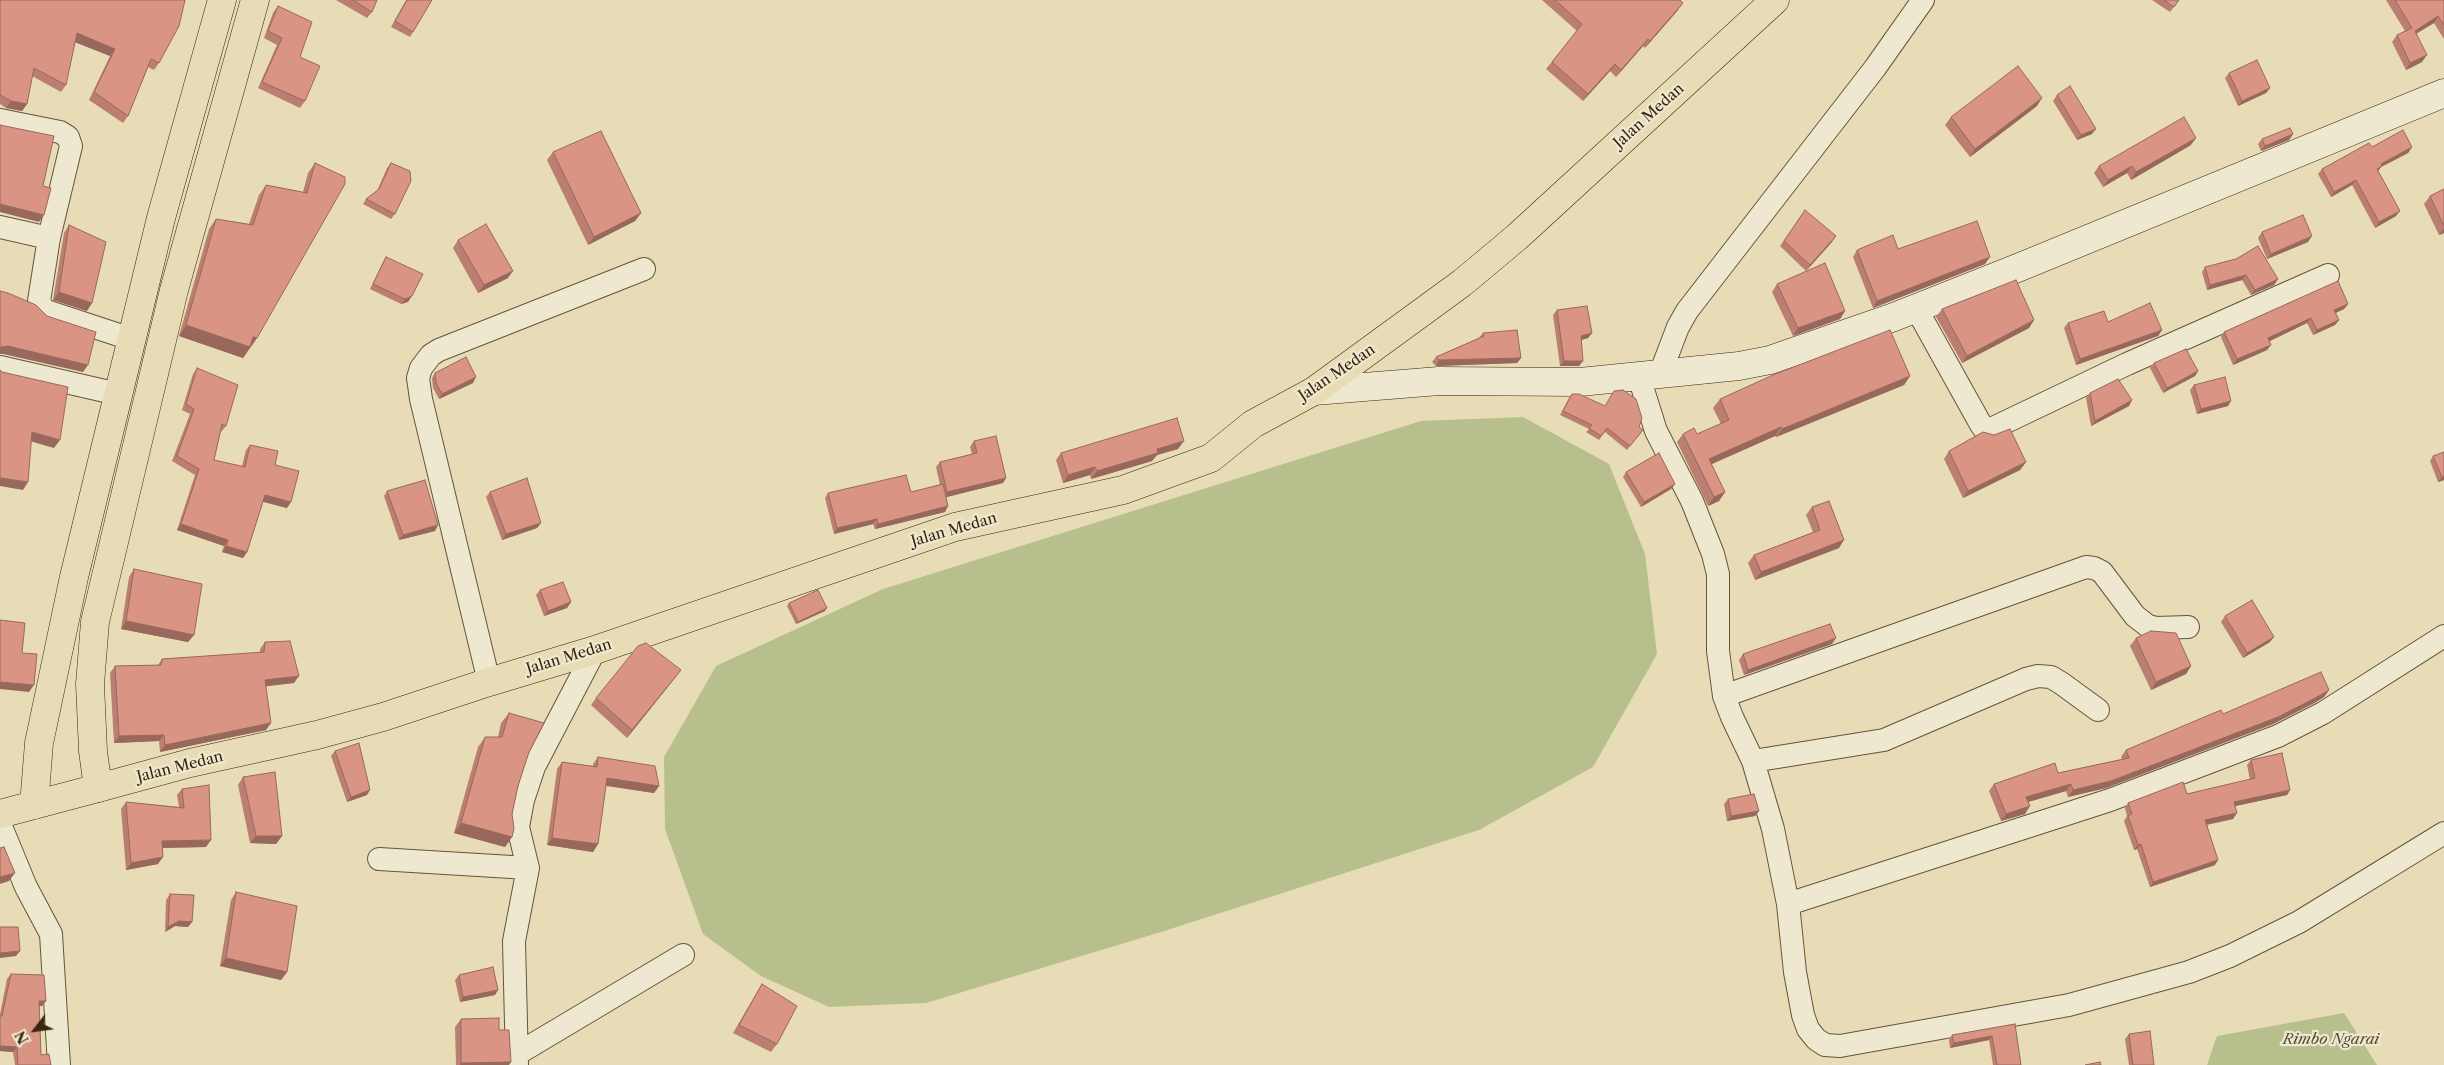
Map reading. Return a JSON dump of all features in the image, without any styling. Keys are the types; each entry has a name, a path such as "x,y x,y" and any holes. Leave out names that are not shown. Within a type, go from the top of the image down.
{"main road":[{"path":"34,805 39,743 49,689 161,218 222,0"},
{"path":"98,788 91,710 91,659 95,622 174,290 254,0"},
{"name":"Jalan Medan","path":"0,814 190,763 317,736 383,717 595,650 955,527 1132,487 1211,458 1253,424 1314,392 1462,284 1517,237 1775,0"}],"street":[{"path":"1922,0 1875,68 1687,311 1649,375 1656,432 1692,501 1713,554 1718,574 1718,651 1724,696 1753,761 1773,829 1788,904 1795,972 1808,1029 1816,1039 1825,1045 1840,1046 2070,1004 2189,972 2230,956 2290,926 2444,833"},
{"path":"1314,392 1440,381 1558,383 1747,365 1770,360 1916,308 2444,93"},
{"path":"0,120 60,132 69,140 70,152 50,238 40,301 43,309 131,339"},
{"path":"0,227 50,238"},
{"path":"489,682 420,394 418,378 421,368 431,355 439,350 644,269"},
{"path":"1916,308 1980,424 1988,430 2128,364 2328,275"},
{"path":"0,367 118,394"},
{"path":"1724,696 2086,567 2102,572 2135,616 2148,626 2156,628 2188,627"},
{"path":"1788,904 2110,800 2278,736 2323,713 2444,636"},
{"path":"517,1060 514,941 528,868 518,827 523,800 534,767 595,650"},
{"path":"1753,761 1884,740 2026,679 2038,676 2050,677 2061,682 2098,710"},
{"path":"0,824 26,887 51,934 59,1065"},
{"path":"379,859 528,868"},
{"path":"517,1060 683,955"}],"green space":[{"path":"1523,417 1609,464 1645,554 1657,654 1593,767 1479,830 1161,932 926,1003 829,1007 761,976 703,934 665,829 664,757 716,666 883,589 1421,421"},
{"name":"Rimbo Ngarai","path":"2344,1013 2377,1065 2207,1065 2217,1036"}],"building":[{"path":"0,0 185,0 179,26 159,63 151,59 128,116 94,92 115,49 77,33 66,85 34,68 27,104 11,101 0,95"},
{"path":"353,0 377,0 372,12"},
{"path":"407,0 432,0 413,32 395,21"},
{"path":"1555,0 1680,0 1683,3 1650,41 1648,39 1621,70 1615,64 1588,94 1552,62 1582,24"},
{"path":"2164,0 2179,0 2174,7"},
{"path":"2395,0 2444,0 2444,25 2438,16 2415,31 2427,55 2410,63 2397,35 2412,28"},
{"path":"278,6 312,22 300,57 320,66 305,101 262,82 282,38 268,31"},
{"path":"2257,60 2270,88 2242,101 2229,73"},
{"path":"2018,66 2042,98 1975,149 1951,117"},
{"path":"2070,86 2096,129 2081,135 2057,95"},
{"path":"2184,117 2196,138 2136,172 2132,166 2108,180 2099,166"},
{"path":"0,125 54,136 43,186 51,188 44,215 0,204"},
{"path":"2290,128 2293,134 2265,146 2262,139"},
{"path":"2403,130 2412,147 2381,164 2382,166 2377,169 2400,211 2379,222 2356,180 2334,192 2322,169 2369,143 2372,147"},
{"path":"601,131 641,213 594,237 553,152"},
{"path":"315,163 345,177 345,184 257,338 253,337 250,347 186,325 216,219 253,225 266,185 307,193"},
{"path":"391,163 410,171 411,181 395,214 366,199 379,189"},
{"path":"2444,189 2444,226 2430,196"},
{"path":"1805,210 1836,236 1810,265 1784,241"},
{"path":"2303,215 2312,236 2271,254 2262,232"},
{"path":"1977,221 1990,257 1877,301 1857,250 1893,235 1898,249"},
{"path":"486,224 513,271 484,285 458,240"},
{"path":"69,225 106,242 92,303 59,292"},
{"path":"2258,246 2278,279 2255,290 2246,275 2210,285 2205,267 2236,259"},
{"path":"386,257 423,274 412,296 405,299 373,284"},
{"path":"1825,263 1845,311 1798,328 1777,284"},
{"path":"2016,280 2034,320 1967,356 1942,309"},
{"path":"2338,281 2348,304 2334,310 2339,320 2317,330 2311,318 2268,338 2271,345 2237,359 2224,332"},
{"path":"0,291 36,305 47,316 96,332 88,365 8,346 0,348"},
{"path":"2150,303 2162,330 2080,359 2068,323 2104,311 2108,322"},
{"path":"1587,306 1592,333 1581,336 1583,361 1564,361 1557,310"},
{"path":"1517,330 1521,358 1439,360 1436,357 1484,336 1483,333"},
{"path":"1890,330 1910,376 1782,429 1781,427 1709,459 1725,492 1714,497 1683,434 1694,428 1697,434 1729,420 1720,399 1773,375"},
{"path":"2186,349 2198,371 2167,388 2154,363"},
{"path":"466,357 476,377 442,394 436,383 435,373"},
{"path":"197,368 238,385 226,426 222,424 214,460 245,467 250,445 278,451 275,465 299,471 291,502 265,495 247,552 226,546 228,540 181,524 199,469 177,456 194,409 186,404"},
{"path":"0,370 68,387 60,440 32,432 28,482 1,478 0,483"},
{"path":"2225,377 2231,401 2201,409 2194,385"},
{"path":"2118,379 2132,400 2095,421 2090,393"},
{"path":"1623,390 1636,399 1642,418 1639,427 1643,430 1630,446 1607,428 1601,436 1589,428 1592,425 1563,411 1572,394 1579,394 1605,406 1614,391"},
{"path":"1177,418 1184,441 1157,449 1158,453 1097,471 1095,467 1068,475 1061,453"},
{"path":"2010,429 2026,462 1968,491 1949,451 1983,432 1994,435"},
{"path":"996,436 1006,478 947,492 940,462 977,453 974,441"},
{"path":"2444,452 2444,476 2442,477 2433,456"},
{"path":"1659,453 1675,484 1644,502 1626,472"},
{"path":"906,475 911,492 943,484 948,506 878,524 877,519 837,528 828,493"},
{"path":"527,478 541,523 506,534 490,492"},
{"path":"425,480 438,525 403,535 387,491"},
{"path":"1829,501 1844,540 1761,572 1754,555 1820,530 1812,507"},
{"path":"134,569 202,584 194,635 126,621"},
{"path":"563,582 571,602 548,611 540,590"},
{"path":"818,590 827,608 798,622 789,603"},
{"path":"2252,600 2274,637 2247,653 2225,616"},
{"path":"0,620 25,623 22,653 37,654 34,685 0,682"},
{"path":"1830,624 1836,638 1748,670 1743,654"},
{"path":"2151,631 2176,633 2191,666 2156,682 2136,638"},
{"path":"290,641 299,676 265,680 271,723 165,745 164,735 119,736 115,666 161,665 162,659 264,652 265,642"},
{"path":"646,643 681,670 632,730 596,698 638,646"},
{"path":"2321,672 2329,690 2321,695 2278,717 2111,781 2073,790 2071,784 2026,797 2030,806 2006,814 1994,784 2055,763 2058,773 2129,758 2126,750 2221,710 2223,714"},
{"path":"509,713 544,723 529,752 518,786 512,814 514,828 512,837 461,823 485,737 502,737"},
{"path":"359,743 370,790 351,797 335,751"},
{"path":"2282,753 2290,790 2234,802 2237,813 2205,820 2218,860 2153,882 2141,844 2138,845 2128,816 2132,814 2128,803 2183,782 2187,794 2255,778 2251,760"},
{"path":"598,757 655,766 659,786 607,778 598,844 552,838 562,762 597,767"},
{"path":"275,772 282,836 256,836 243,777"},
{"path":"209,785 211,840 162,841 163,857 131,863 126,802 184,808 182,789"},
{"path":"1754,794 1759,811 1731,816 1728,799"},
{"path":"4,847 15,873 0,877 0,848"},
{"path":"236,892 297,906 287,972 226,958"},
{"path":"170,894 194,895 192,922 179,921 168,927"},
{"path":"0,927 18,927 20,951 0,953"},
{"path":"493,967 498,990 463,997 459,975"},
{"path":"11,974 44,975 46,1001 39,1001 41,1055 49,1054 51,1065 18,1065 17,1047 0,1046 0,1016 2,1016"},
{"path":"762,984 797,1006 777,1044 739,1025"},
{"path":"499,1018 499,1030 509,1030 511,1062 461,1063 461,1019"},
{"path":"2015,1024 2021,1065 1997,1065 1992,1036 1954,1043 1952,1035"},
{"path":"2150,1031 2154,1065 2133,1065 2129,1034"},
{"path":"2100,1062 2101,1065 2085,1065"}]}
